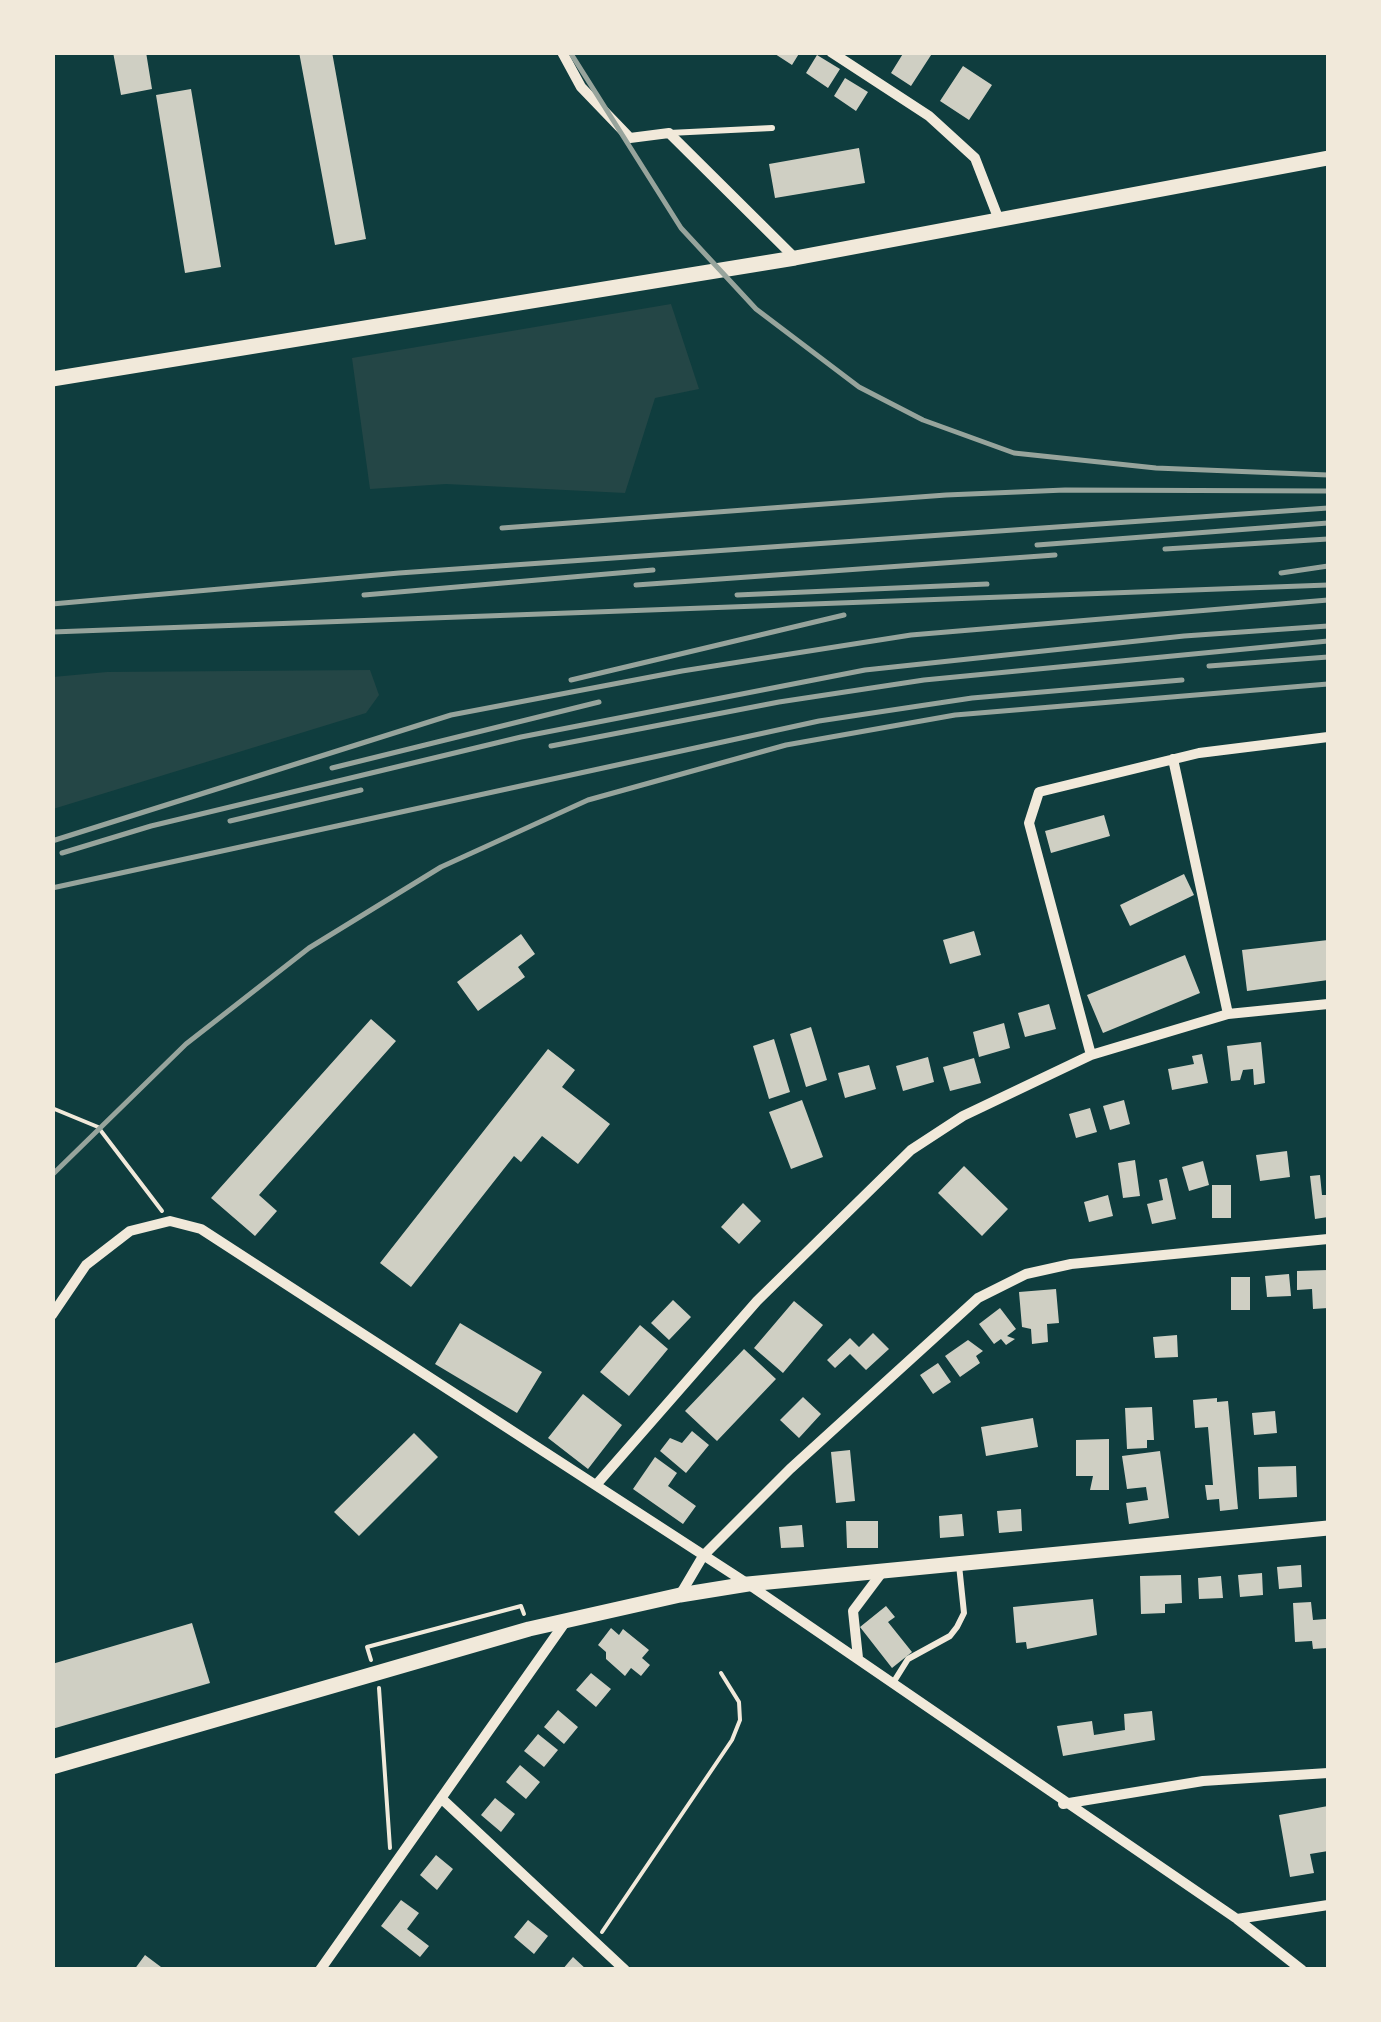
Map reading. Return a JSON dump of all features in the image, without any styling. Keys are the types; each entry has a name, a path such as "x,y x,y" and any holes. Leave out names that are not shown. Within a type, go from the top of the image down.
{"main road":[{"path":"52,379 794,258 1328,158"},
{"path":"52,1767 528,1629 680,1595 748,1584 1328,1528"}],"street":[{"path":"562,52 582,86 630,138 669,133 794,258"},
{"path":"831,52 929,116 975,158 998,220"},
{"path":"1091,1056 1029,823 1039,792 1174,759 1328,737"},
{"path":"1174,759 1228,1014"},
{"path":"596,1485 757,1302 911,1150 963,1116 1091,1056 1228,1014 1328,1004"},
{"path":"52,1315 86,1265 105,1246 130,1231 170,1222 201,1229 234,1246 748,1584 1063,1804 1237,1919 1302,1970"},
{"path":"680,1595 704,1556 790,1468 978,1298 1026,1274 1071,1264 1328,1239"},
{"path":"858,1659 853,1611 883,1571"},
{"path":"320,1970 566,1620"},
{"path":"1063,1804 1203,1781 1328,1772"},
{"path":"441,1798 626,1970"},
{"path":"1237,1919 1328,1905"}],"lane":[{"path":"669,133 772,128"},
{"path":"893,1684 908,1659 950,1636 957,1627 964,1613 959,1564"}],"path":[{"path":"52,1108 98,1128 170,1222"},
{"path":"392,1868 381,1696 367,1647 521,1606 528,1629"},
{"path":"596,1941 732,1740 740,1720 739,1702 721,1673"}],"shaded area":[{"path":"671,304 699,389 655,398 625,493 446,484 370,489 352,358"},
{"path":"370,670 379,695 366,713 53,809 53,677 107,672"}],"building":[{"path":"113,52 146,52 152,89 121,95"},
{"path":"299,52 332,52 366,239 335,245"},
{"path":"772,52 800,52 792,65"},
{"path":"904,52 933,52 911,86 891,73"},
{"path":"817,55 840,69 828,88 806,73"},
{"path":"963,66 992,85 969,120 940,101"},
{"path":"845,78 868,92 856,111 834,96"},
{"path":"191,89 221,267 185,273 156,95"},
{"path":"859,148 865,183 775,198 769,164"},
{"path":"1104,815 1110,836 1051,853 1045,831"},
{"path":"1184,874 1194,895 1130,926 1120,905"},
{"path":"974,931 981,955 950,964 943,940"},
{"path":"521,934 535,954 518,967 525,977 478,1011 457,982"},
{"path":"1328,940 1328,980 1247,991 1242,950"},
{"path":"1185,955 1200,993 1103,1033 1087,995"},
{"path":"1049,1004 1056,1029 1025,1037 1018,1013"},
{"path":"371,1019 396,1041 259,1195 277,1211 255,1236 211,1198"},
{"path":"1004,1023 1010,1048 979,1057 973,1032"},
{"path":"811,1027 827,1080 806,1087 790,1034"},
{"path":"774,1039 790,1092 769,1099 753,1046"},
{"path":"1261,1042 1265,1083 1254,1085 1253,1069 1243,1070 1240,1080 1231,1081 1227,1046"},
{"path":"548,1049 575,1070 562,1087 610,1124 578,1164 542,1136 521,1162 514,1156 411,1287 380,1263"},
{"path":"1202,1054 1208,1083 1172,1090 1168,1069 1194,1064 1192,1056"},
{"path":"928,1057 934,1082 903,1091 896,1066"},
{"path":"974,1058 981,1083 950,1091 943,1067"},
{"path":"869,1065 876,1089 845,1098 838,1073"},
{"path":"802,1100 823,1157 791,1169 769,1112"},
{"path":"1124,1100 1130,1124 1110,1130 1103,1106"},
{"path":"1090,1108 1097,1132 1076,1138 1069,1114"},
{"path":"1287,1151 1290,1177 1260,1181 1256,1155"},
{"path":"1135,1160 1140,1196 1123,1198 1118,1163"},
{"path":"1203,1161 1209,1185 1189,1191 1182,1167"},
{"path":"964,1166 1008,1209 982,1236 938,1193"},
{"path":"1320,1175 1322,1195 1328,1195 1328,1217 1315,1219 1310,1176"},
{"path":"1167,1178 1176,1219 1152,1224 1147,1204 1163,1200 1159,1180"},
{"path":"1212,1185 1231,1185 1231,1218 1212,1218"},
{"path":"1108,1195 1113,1216 1089,1222 1084,1202"},
{"path":"743,1203 761,1221 739,1244 721,1227"},
{"path":"1328,1270 1328,1308 1313,1309 1312,1289 1297,1290 1297,1271"},
{"path":"1289,1274 1291,1296 1267,1297 1265,1276"},
{"path":"1231,1277 1250,1277 1250,1310 1231,1310"},
{"path":"1056,1289 1059,1323 1047,1324 1048,1342 1032,1344 1031,1329 1022,1327 1019,1292"},
{"path":"673,1300 691,1317 669,1340 651,1323"},
{"path":"794,1301 823,1325 783,1373 754,1348"},
{"path":"1000,1308 1016,1329 1007,1336 1015,1339 1006,1345 1001,1339 994,1344 979,1324"},
{"path":"460,1323 542,1372 517,1413 435,1364"},
{"path":"640,1325 668,1349 629,1396 600,1372"},
{"path":"873,1333 889,1349 866,1370 850,1354 835,1368 827,1360 850,1338 859,1347"},
{"path":"1177,1335 1178,1357 1155,1358 1153,1337"},
{"path":"968,1340 983,1351 976,1356 980,1363 960,1377 945,1356"},
{"path":"744,1349 776,1379 717,1441 685,1411"},
{"path":"938,1363 951,1382 933,1394 920,1375"},
{"path":"583,1394 622,1425 588,1469 548,1438"},
{"path":"803,1397 821,1414 799,1438 780,1420"},
{"path":"1217,1398 1217,1402 1228,1401 1238,1509 1220,1511 1219,1499 1207,1500 1205,1485 1213,1485 1208,1427 1195,1428 1193,1400"},
{"path":"1152,1407 1154,1440 1147,1440 1147,1448 1127,1449 1125,1408"},
{"path":"1275,1411 1277,1433 1254,1435 1252,1413"},
{"path":"1033,1418 1038,1447 986,1456 981,1427"},
{"path":"692,1431 709,1445 686,1473 660,1451 670,1438 682,1443"},
{"path":"414,1433 438,1457 359,1536 334,1512"},
{"path":"1109,1439 1109,1490 1090,1490 1093,1476 1076,1476 1076,1440"},
{"path":"850,1450 855,1501 836,1503 831,1452"},
{"path":"1160,1451 1169,1518 1129,1524 1126,1503 1148,1500 1146,1487 1127,1489 1122,1456"},
{"path":"655,1457 677,1473 668,1486 696,1506 683,1524 633,1489"},
{"path":"1296,1466 1297,1497 1259,1499 1258,1467"},
{"path":"1021,1509 1022,1531 999,1533 997,1511"},
{"path":"962,1514 964,1536 940,1538 939,1516"},
{"path":"846,1521 878,1521 878,1548 847,1548"},
{"path":"802,1525 804,1547 781,1548 779,1527"},
{"path":"1301,1565 1302,1587 1279,1589 1277,1567"},
{"path":"1262,1573 1263,1595 1240,1597 1238,1575"},
{"path":"1181,1575 1182,1603 1165,1604 1165,1613 1141,1614 1140,1576"},
{"path":"1221,1576 1223,1598 1199,1599 1198,1578"},
{"path":"1093,1599 1097,1635 1027,1649 1026,1642 1016,1643 1013,1607"},
{"path":"1311,1602 1313,1620 1326,1619 1327,1648 1313,1649 1312,1641 1295,1642 1293,1603"},
{"path":"886,1606 895,1617 888,1622 912,1652 892,1668 860,1627"},
{"path":"192,1623 210,1683 52,1729 52,1664"},
{"path":"611,1628 619,1635 623,1629 649,1650 642,1658 650,1665 641,1676 631,1668 625,1676 606,1659 606,1652 598,1645"},
{"path":"591,1673 611,1689 596,1707 576,1690"},
{"path":"558,1710 578,1727 564,1744 544,1727"},
{"path":"1152,1711 1155,1740 1063,1756 1057,1726 1092,1721 1094,1735 1125,1730 1124,1714"},
{"path":"538,1734 558,1750 544,1767 524,1751"},
{"path":"520,1765 540,1782 526,1799 506,1782"},
{"path":"495,1798 515,1814 501,1832 481,1815"},
{"path":"1328,1806 1328,1851 1310,1854 1314,1873 1290,1877 1279,1815"},
{"path":"436,1855 453,1869 437,1890 420,1875"},
{"path":"401,1900 419,1913 407,1929 429,1946 420,1957 381,1926"},
{"path":"528,1920 548,1936 534,1954 514,1937"},
{"path":"145,1955 165,1970 134,1970"},
{"path":"573,1957 587,1970 562,1970"}],"railway":[{"path":"570,52 681,228 756,309 859,387 923,420 1014,453 1156,468 1328,475"},
{"path":"502,528 946,495 1065,490 1328,491"},
{"path":"52,604 399,573 1328,508"},
{"path":"1037,545 1328,523"},
{"path":"1165,549 1328,539"},
{"path":"636,585 1055,555"},
{"path":"1281,573 1328,566"},
{"path":"364,595 653,570"},
{"path":"737,595 987,584"},
{"path":"52,632 1328,585"},
{"path":"52,841 451,715 682,671 911,635 1328,600"},
{"path":"571,680 844,615"},
{"path":"62,853 151,826 521,737 865,670 1184,636 1328,626"},
{"path":"551,746 779,702 924,680 1328,641"},
{"path":"1209,666 1328,657"},
{"path":"52,888 819,721 972,698 1182,680"},
{"path":"52,1175 186,1044 309,948 441,867 588,800 786,745 955,715 1328,684"},
{"path":"332,768 599,702"},
{"path":"230,821 361,790"}]}
